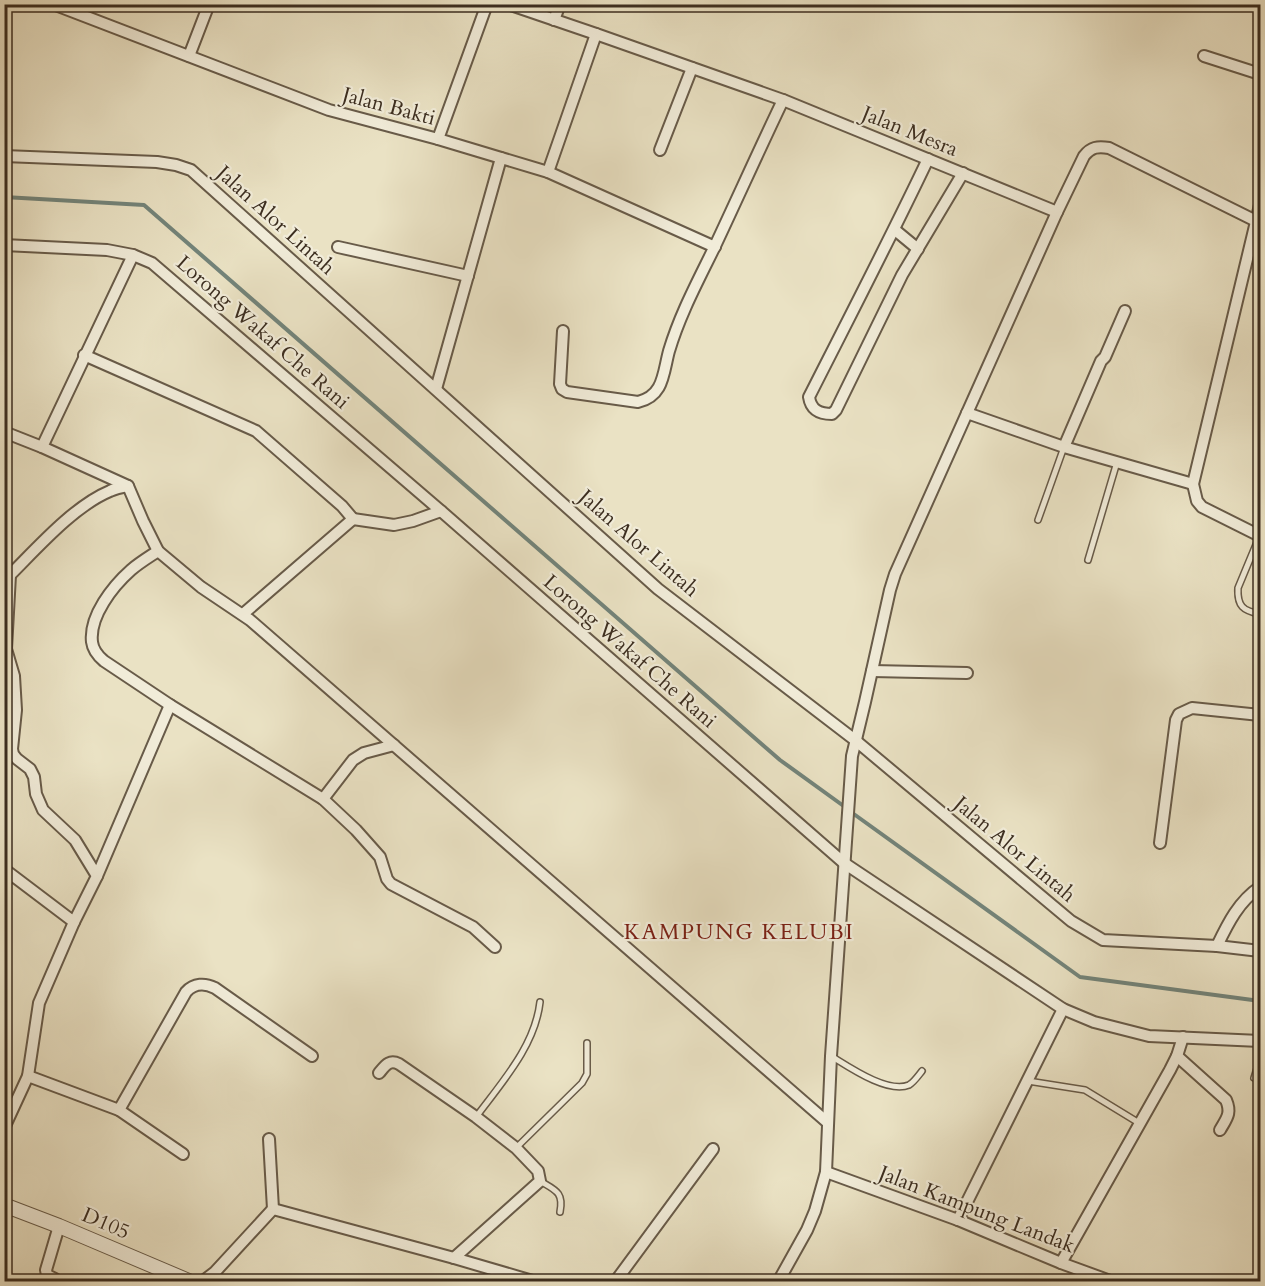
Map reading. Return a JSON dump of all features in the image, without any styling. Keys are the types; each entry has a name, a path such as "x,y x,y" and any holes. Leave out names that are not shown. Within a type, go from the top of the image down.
{"street":[{"name":"Jalan Bakti","path":"53,4 329,110 548,172 715,247"},
{"path":"189,56 209,4"},
{"path":"438,139 488,4"},
{"name":"Jalan Mesra","path":"507,4 783,100 1057,212"},
{"path":"554,20 560,4"},
{"path":"548,172 596,34"},
{"path":"1204,56 1260,74"},
{"path":"660,150 692,68"},
{"path":"563,331 562,389 567,392 638,402 654,395 659,388 685,307 783,100"},
{"path":"778,1281 811,1221 826,1172 831,1056 852,756 890,590 895,574 1057,212 1084,156 1093,148 1103,147 1256,221"},
{"name":"Jalan Alor Lintah","path":"4,156 157,162 176,165 191,171 658,589 855,740 1071,921 1103,939 1260,951"},
{"path":"436,389 501,158"},
{"path":"928,159 895,230 809,397 810,404 823,414 832,414 836,410 902,275 963,173"},
{"path":"1260,205 1193,484 1197,501 1202,507 1260,535"},
{"path":"895,230 918,249"},
{"name":"Lorong Wakaf Che Rani","path":"4,245 107,250 133,255 152,263 441,511 844,863 1063,1009 1094,1022 1149,1036 1260,1041"},
{"path":"338,247 468,276"},
{"path":"42,447 133,255"},
{"path":"1064,447 1125,310"},
{"path":"84,355 256,431 342,506 353,519 394,525 441,511"},
{"path":"967,413 1064,447 1193,484"},
{"path":"4,432 128,486 158,551 201,587 243,614 827,1122"},
{"path":"97,876 75,840 43,810 36,794 34,777 30,769 13,754 16,710 14,676 6,649 7,574 83,507 110,491 128,486"},
{"path":"243,614 353,519"},
{"path":"158,551 132,569 110,593 98,611 93,626 92,642 96,653 104,661 170,705 323,799 356,830 380,857 387,879 391,884 473,927 495,946"},
{"path":"872,671 967,673"},
{"path":"4,1128 28,1076 39,1003 74,922 97,876 170,705"},
{"path":"1160,843 1176,720 1179,714 1192,708 1260,715"},
{"path":"323,799 353,760 364,753 394,745"},
{"path":"4,869 74,922"},
{"path":"1217,946 1233,914 1248,896 1260,887"},
{"path":"119,1110 186,992 197,985 208,985 215,988 312,1056"},
{"path":"958,1220 1063,1009"},
{"path":"1061,1263 1140,1124 1177,1056 1184,1037"},
{"path":"1177,1056 1226,1100 1229,1114 1220,1130"},
{"path":"379,1073 388,1063 395,1062 476,1117 516,1148 538,1171 540,1180 454,1258"},
{"path":"28,1076 119,1110 183,1154"},
{"path":"202,1281 215,1272 273,1209 270,1139"},
{"path":"615,1281 713,1149"},
{"name":"Jalan Kampung Landak","path":"826,1172 958,1220 1111,1281"},
{"name":"D105","path":"5,1207 59,1226 191,1281"},
{"path":"273,1209 536,1281"},
{"path":"57,1281 47,1275 46,1270 59,1226"}],"lane":[{"path":"758,4 763,6 767,4"},
{"path":"1038,520 1064,447"},
{"path":"1088,560 1117,462"},
{"path":"1260,535 1238,588 1238,602 1247,611 1260,614"},
{"path":"476,1117 513,1069 538,1018 540,1002"},
{"path":"1254,1077 1259,1062 1260,1041"},
{"path":"516,1148 582,1083 587,1074 586,1043"},
{"path":"831,1056 874,1080 897,1088 910,1084 922,1071"},
{"path":"1028,1081 1084,1090 1140,1124"},
{"path":"540,1180 558,1192 561,1197 560,1212"}],"waterway":[{"path":"4,197 144,205 780,760 845,807"},
{"path":"851,812 1080,977 1260,1001"}],"district":[{"name":"KAMPUNG KELUBI","path":"739,931"}]}
